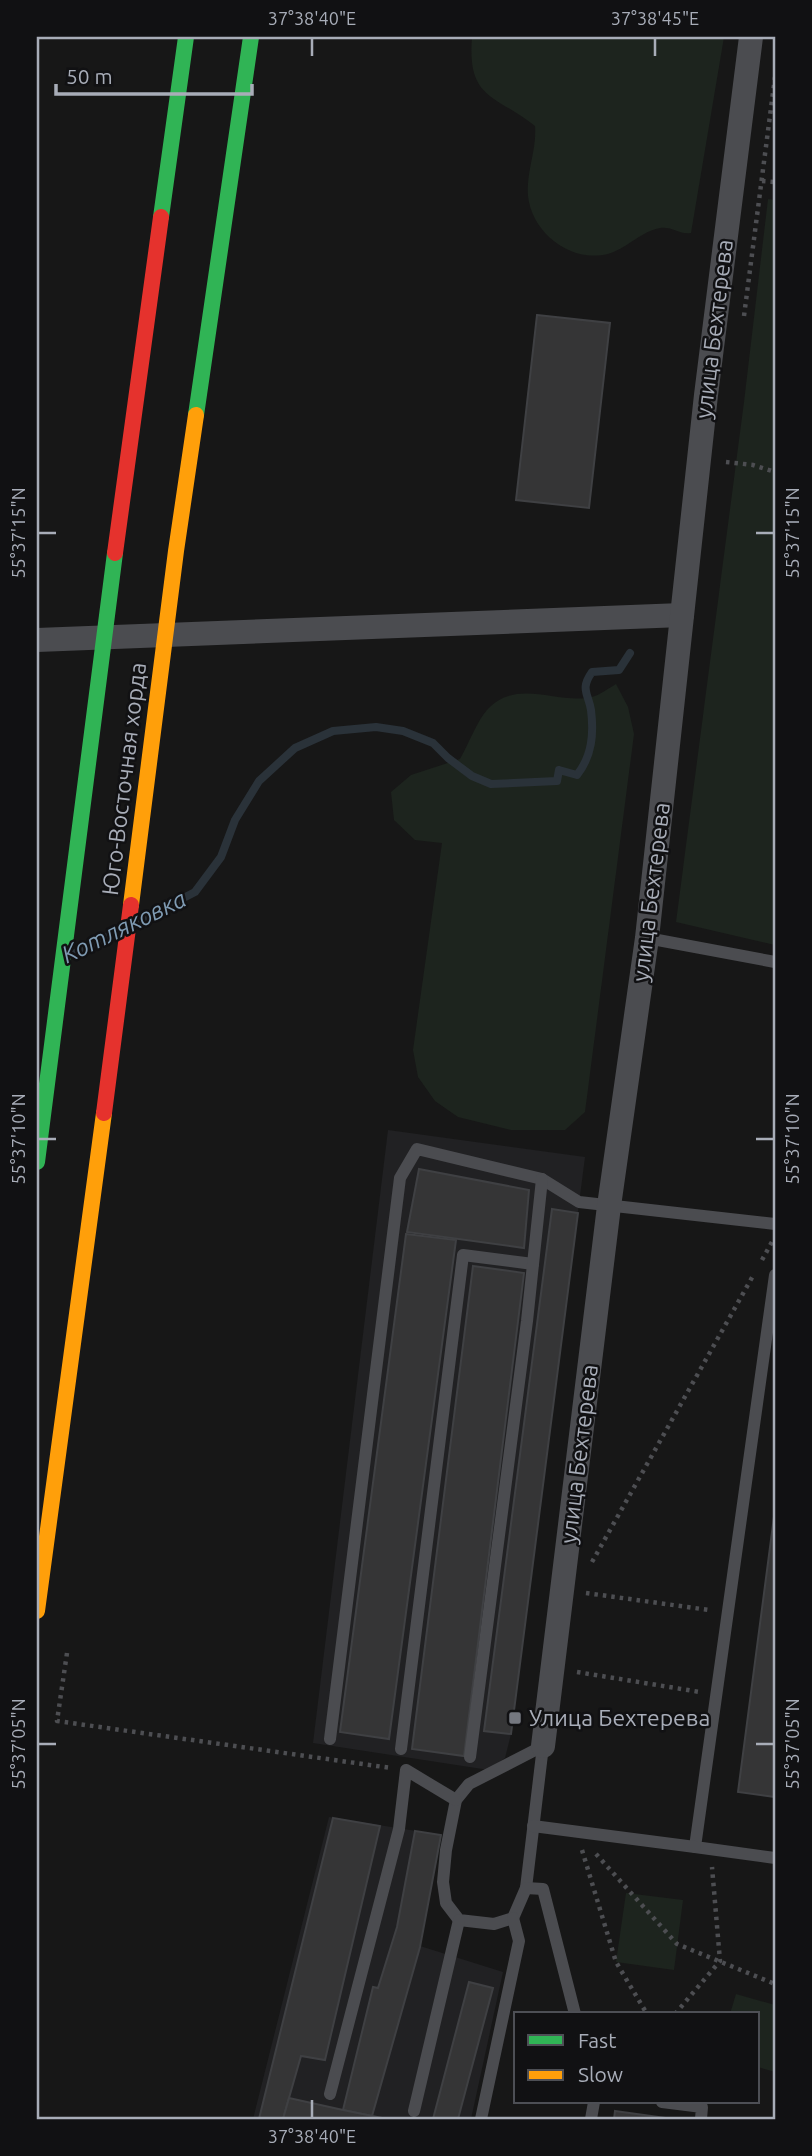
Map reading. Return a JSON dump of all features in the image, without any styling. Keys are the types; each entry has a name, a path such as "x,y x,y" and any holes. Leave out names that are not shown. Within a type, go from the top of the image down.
{"main road":[{"name":"Юго-Восточная хорда","path":"37,1163 116,544 186,37"},
{"name":"Юго-Восточная хорда","path":"37,1611 116,1025 176,551 251,37"}],"street":[{"name":"улица Бехтерева","path":"543,1746 609,1206 647,938 706,395 751,37"},
{"path":"37,640 682,615"}],"lane":[{"path":"647,938 775,962"},
{"path":"330,1739 400,1178 417,1149 542,1179 579,1202 775,1224"},
{"path":"470,1757 542,1179"},
{"path":"401,1749 463,1255 533,1264"},
{"path":"695,1847 775,1275"},
{"path":"513,1918 494,1924 459,1920 446,1903 443,1882 446,1850 456,1800 469,1784 543,1746"},
{"path":"481,2119 519,1941 513,1918 526,1888 543,1746"},
{"path":"330,2094 399,1829 406,1770 456,1800"},
{"path":"533,1826 775,1858"},
{"path":"526,1888 543,1889 574,2012"},
{"path":"414,2111 459,1920"},
{"path":"678,2104 702,2107 701,2119"}],"path":[{"path":"744,317 775,77"},
{"path":"762,181 775,182"},
{"path":"726,462 754,465 775,472"},
{"path":"762,1261 775,1237"},
{"path":"586,1572 755,1273"},
{"path":"578,1592 729,1613"},
{"path":"67,1653 57,1721 406,1770"},
{"path":"570,1671 718,1695"},
{"path":"576,1832 677,1944 775,1984"},
{"path":"576,1832 617,1962 646,2012"},
{"path":"677,2012 720,1961 711,1849"}],"shaded area":[{"path":"472,37 724,37 691,233 660,228 647,232 611,253 597,256 569,250 546,234 537,223 528,196 535,126 486,93 479,84 474,73"},
{"path":"768,199 775,200 775,945 676,922"},
{"path":"616,684 628,707 634,734 585,1112 565,1130 511,1130 458,1117 435,1101 418,1077 413,1050 442,843 415,840 394,820 391,792 411,775 460,759 483,715 499,700 524,693 579,699 592,697"},
{"path":"388,1130 585,1157 511,1734 505,1758 489,1770 313,1743"},
{"path":"329,1817 441,1835 420,1946 503,1972 471,2119 253,2119"},
{"path":"626,1893 683,1900 674,1970 616,1962"},
{"path":"736,1994 775,2005 775,2072 760,2068 760,2012 731,2012"}],"building":[{"path":"537,315 610,323 589,508 516,500"},
{"path":"419,1169 529,1190 524,1248 407,1232"},
{"path":"552,1209 578,1213 511,1734 484,1731"},
{"path":"406,1234 456,1240 389,1739 340,1732"},
{"path":"473,1266 524,1273 464,1756 412,1749"},
{"path":"775,1509 775,1797 738,1792"},
{"path":"333,1818 380,1826 325,2060 301,2056 283,2119 259,2119"},
{"path":"415,1831 441,1835 420,1947 372,2116 343,2110 373,1987 378,1988 397,1927"},
{"path":"469,1982 493,1988 458,2119 433,2119"},
{"path":"289,2098 343,2110 387,2119 283,2119"},
{"path":"615,2111 673,2119 614,2119"}],"waterway":[{"name":"Котляковка","path":"141,920 195,892 221,857 235,820 259,781 295,748 333,731 376,727 403,731 433,743 472,776 491,784 557,781 559,770 577,775 586,760 592,736 591,710 586,691 588,678 592,672 619,670 630,653"},
{"name":"Котляковка","path":"75,953 117,932"}],"traffic: fast":[{"path":"161,217 186,37"},
{"path":"196,415 251,37"},
{"path":"37,1162 115,553"}],"traffic: slow":[{"path":"131,905 196,415"},
{"path":"37,1611 104,1113"}],"traffic: jam":[{"path":"115,553 161,217"},
{"path":"104,1113 131,905"}],"place":[{"name":"Улица Бехтерева","path":"515,1718"}]}
